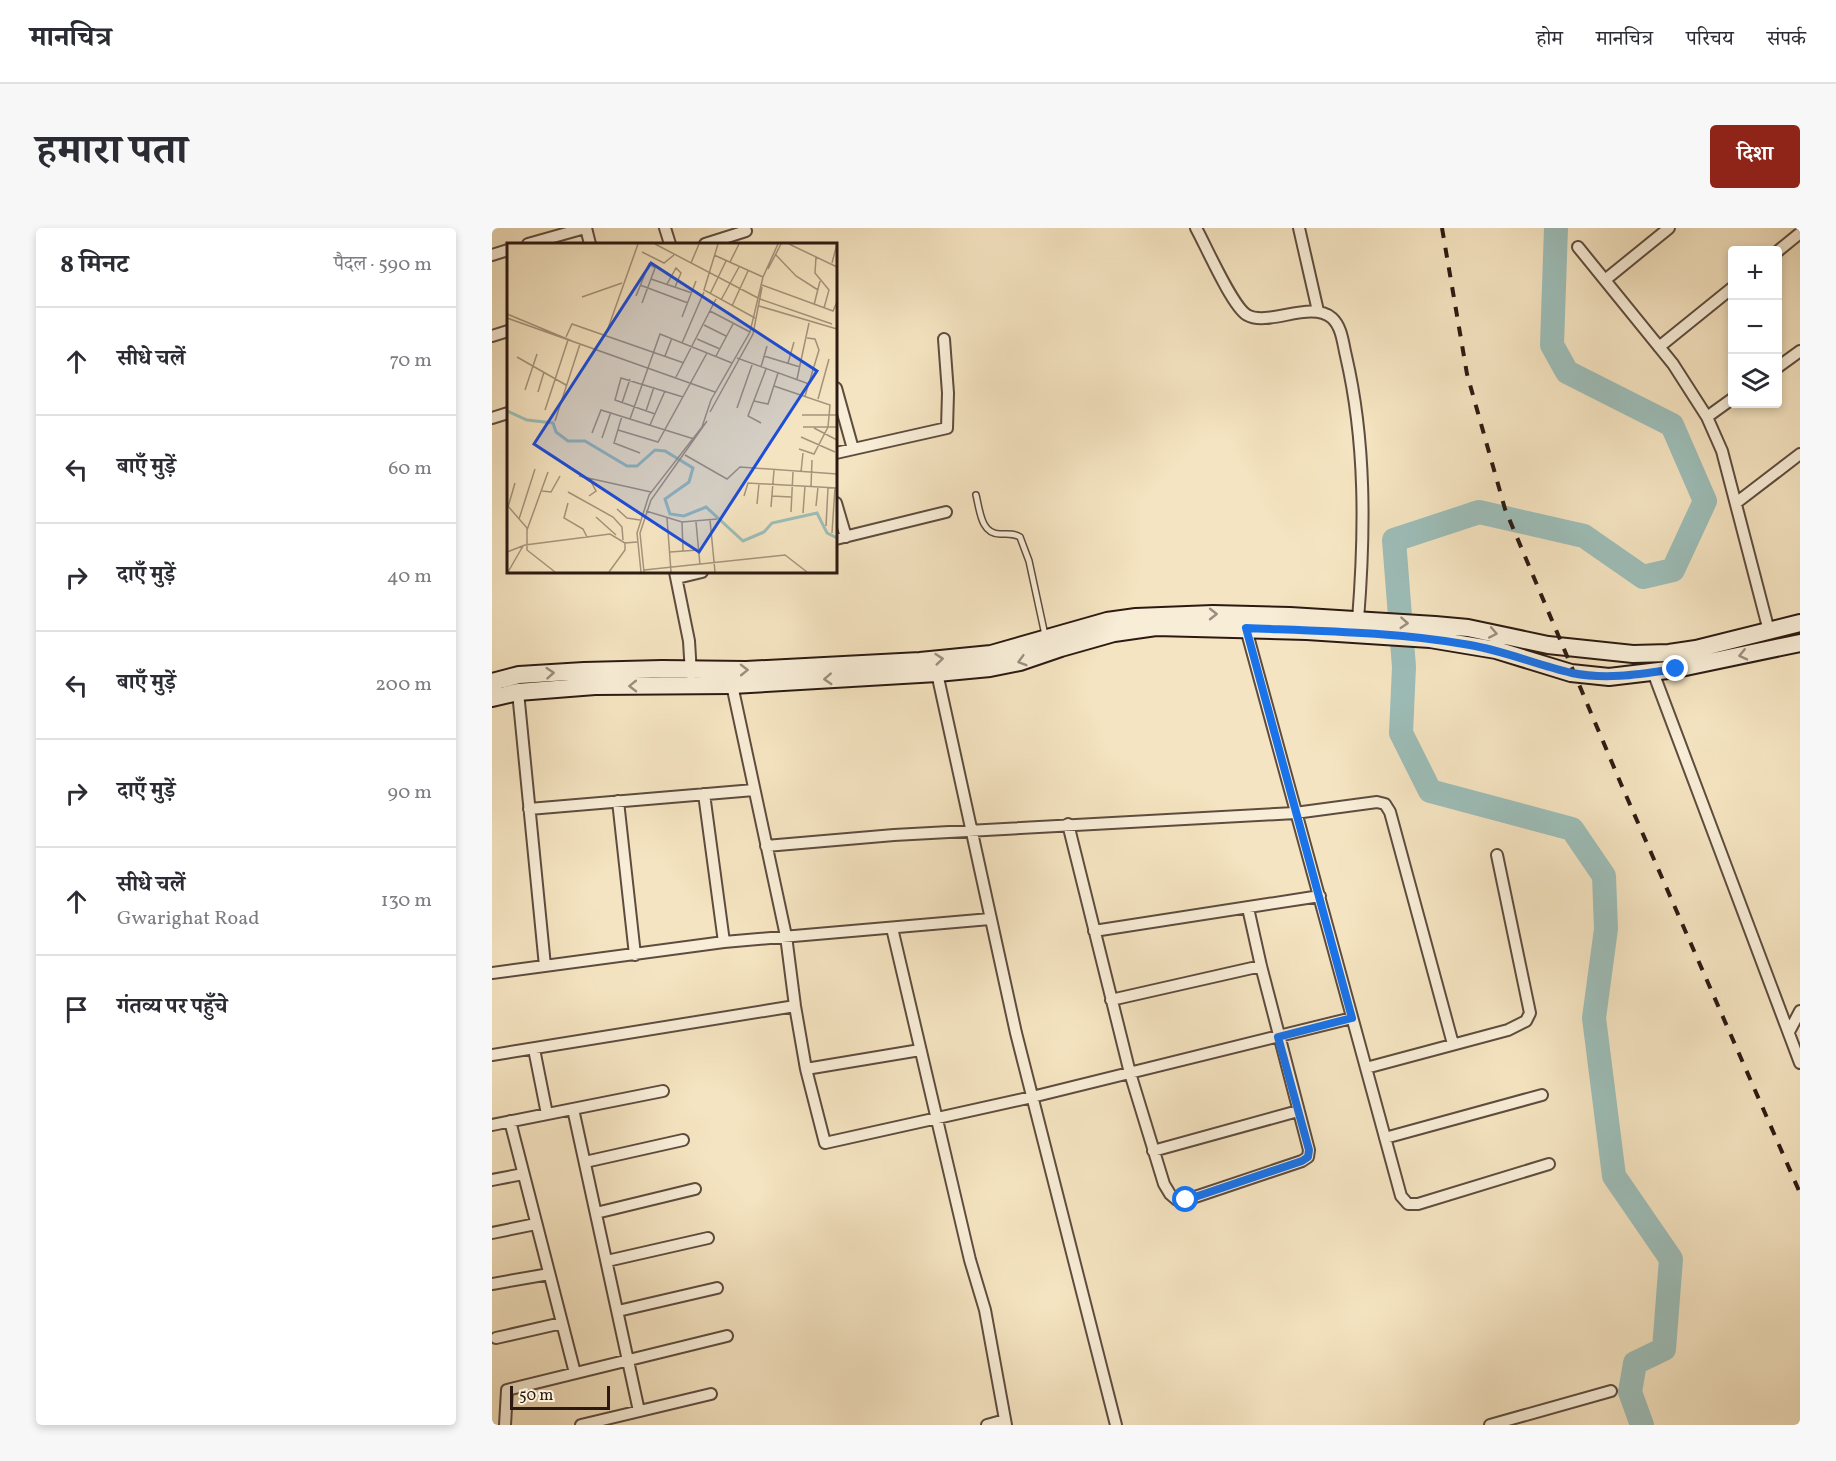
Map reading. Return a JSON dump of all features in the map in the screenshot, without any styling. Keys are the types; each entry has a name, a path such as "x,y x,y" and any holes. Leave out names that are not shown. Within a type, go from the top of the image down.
{"street":[{"path":"532,243 586,228 590,243"},
{"path":"665,228 670,243"},
{"path":"1196,228 1236,302 1247,315 1260,318 1318,311 1332,318 1339,329 1351,377 1358,425 1368,625"},
{"path":"1299,228 1318,311"},
{"path":"1605,280 1669,228"},
{"path":"708,243 746,231"},
{"path":"1782,249 1798,239"},
{"path":"1578,247 1659,347 1696,397 1707,417 1722,451 1769,631"},
{"path":"492,255 507,250"},
{"path":"1659,347 1728,291"},
{"path":"492,336 507,331"},
{"path":"837,453 947,428 948,393 944,339"},
{"path":"1782,364 1800,351"},
{"path":"837,392 853,449"},
{"path":"1707,417 1728,402"},
{"path":"492,418 507,413"},
{"path":"1736,502 1800,454"},
{"path":"837,510 841,538 946,512"},
{"path":"676,574 689,641 691,678"},
{"path":"492,698 518,692 691,678 746,670 920,661 991,654 1107,621 1136,617 1213,614 1433,632 1581,674 1609,677 1676,669 1800,643"},
{"path":"1433,632 1468,628 1548,645 1633,654 1669,653 1800,623"},
{"path":"492,682 519,675 662,669 691,678 732,685 937,673 990,668 1020,662 1114,633 1156,627 1246,628 1368,625"},
{"path":"1246,628 1401,1196 1408,1204 1418,1204 1549,1164"},
{"path":"1653,672 1800,1062"},
{"path":"937,673 990,920 1032,1097 1116,1425"},
{"path":"732,685 786,936 806,1069 825,1143 1032,1097 1352,1018"},
{"path":"518,692 545,966"},
{"path":"530,809 754,790"},
{"path":"704,794 724,942"},
{"path":"618,801 635,955"},
{"path":"766,846 1068,824 1296,813 1377,802 1385,804 1390,812 1453,1044"},
{"path":"1068,824 1130,1072 1164,1184 1177,1200 1186,1200 1308,1157 1309,1150 1278,1037 1248,908"},
{"path":"1366,1068 1508,1030 1526,1021 1530,1013 1497,855"},
{"path":"1094,931 1320,896"},
{"path":"492,973 724,942 990,920"},
{"path":"892,928 970,1260 985,1310 1006,1423 987,1425"},
{"path":"1112,1000 1261,966"},
{"path":"492,1055 795,1006"},
{"path":"1789,1032 1800,1011"},
{"path":"534,1049 547,1114"},
{"path":"806,1069 920,1050"},
{"path":"492,1125 663,1091"},
{"path":"1384,1138 1542,1095"},
{"path":"573,1108 639,1411"},
{"path":"1154,1151 1298,1111"},
{"path":"510,1121 575,1373"},
{"path":"585,1162 683,1140"},
{"path":"492,1180 524,1174"},
{"path":"596,1213 694,1189"},
{"path":"492,1233 537,1224"},
{"path":"607,1262 708,1238"},
{"path":"492,1284 549,1274"},
{"path":"618,1311 717,1288"},
{"path":"496,1338 562,1323"},
{"path":"505,1425 507,1390 727,1336"},
{"path":"1490,1425 1611,1392"},
{"path":"581,1425 711,1394"}],"lane":[{"path":"976,495 987,530 992,534 1014,533 1020,537 1029,561 1046,640"}],"waterway":[{"path":"1556,228 1552,345 1567,372 1672,425 1705,501 1673,570 1643,577 1584,536 1479,512 1394,540 1404,667 1401,733 1430,791 1572,829 1604,876 1606,929 1594,1018 1614,1176 1671,1259 1664,1349 1635,1363 1630,1392 1642,1425"}],"railway":[{"path":"1442,228 1467,374 1505,509 1621,784 1800,1193"}],"route":[{"path":"1186,1200 1308,1157 1309,1150 1278,1037 1352,1018 1246,628 1430,639 1496,650 1571,673 1592,676 1609,677 1676,669"}]}
